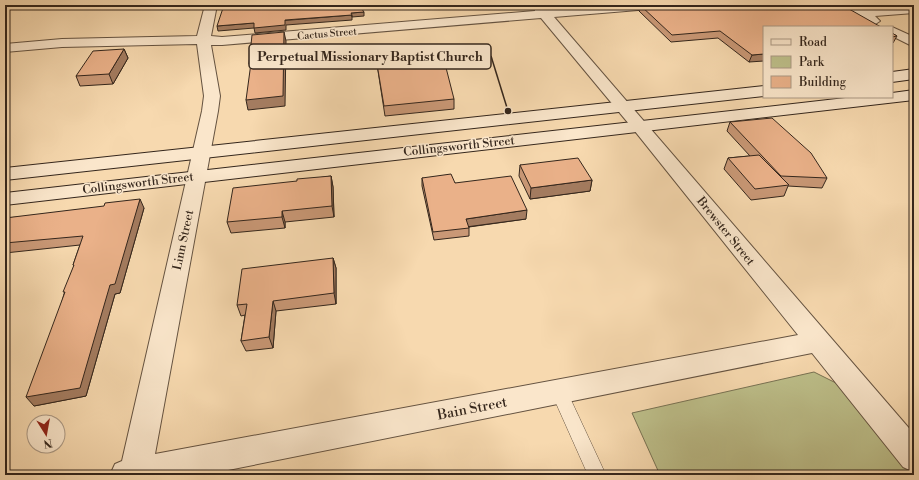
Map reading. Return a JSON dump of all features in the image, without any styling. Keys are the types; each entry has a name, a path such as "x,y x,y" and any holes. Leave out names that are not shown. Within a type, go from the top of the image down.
{"street":[{"name":"Linn Street","path":"132,475 212,96 203,41 211,5"},
{"name":"Cactus Street","path":"5,48 116,41 183,39 203,41 281,36 541,10 650,5"},
{"path":"843,5 882,26"},
{"path":"860,14 914,9"},
{"name":"Brewster Street","path":"541,10 624,106 817,342 908,443"},
{"path":"893,32 914,43"},
{"path":"893,77 914,74"},
{"name":"Collingsworth Street","path":"5,174 763,91"},
{"name":"Collingsworth Street","path":"893,97 914,95"},
{"name":"Collingsworth Street","path":"5,199 887,98"},
{"name":"Bain Street","path":"132,475 817,342"}],"lane":[{"path":"559,392 597,475"}],"green space":[{"path":"814,372 842,386 913,475 660,475 632,413"}],"building":[{"path":"224,5 359,5 364,12 351,13 352,15 285,20 285,25 254,28 254,23 217,26"},
{"path":"640,5 842,5 879,26 763,26 763,54 752,55 720,31 672,35"},
{"path":"284,32 283,96 246,100 251,63 249,64 252,35"},
{"path":"124,49 109,74 76,76 93,51"},
{"path":"442,52 454,99 384,106 376,58"},
{"path":"772,118 811,153 827,178 781,176 730,122"},
{"path":"759,155 789,185 755,189 728,158"},
{"path":"578,158 592,180 531,188 520,165"},
{"path":"451,174 455,183 511,176 527,210 466,219 469,228 433,232 422,178"},
{"path":"331,176 332,206 282,211 282,217 227,222 233,188"},
{"path":"140,199 115,284 110,285 80,388 26,397 65,292 63,292 74,265 83,236 5,243 5,218 104,206 105,203"},
{"path":"333,258 334,293 273,301 269,337 241,341 247,304 237,305 242,269"}],"place":[{"name":"Perpetual Missionary Baptist Church","path":"508,111"}]}
